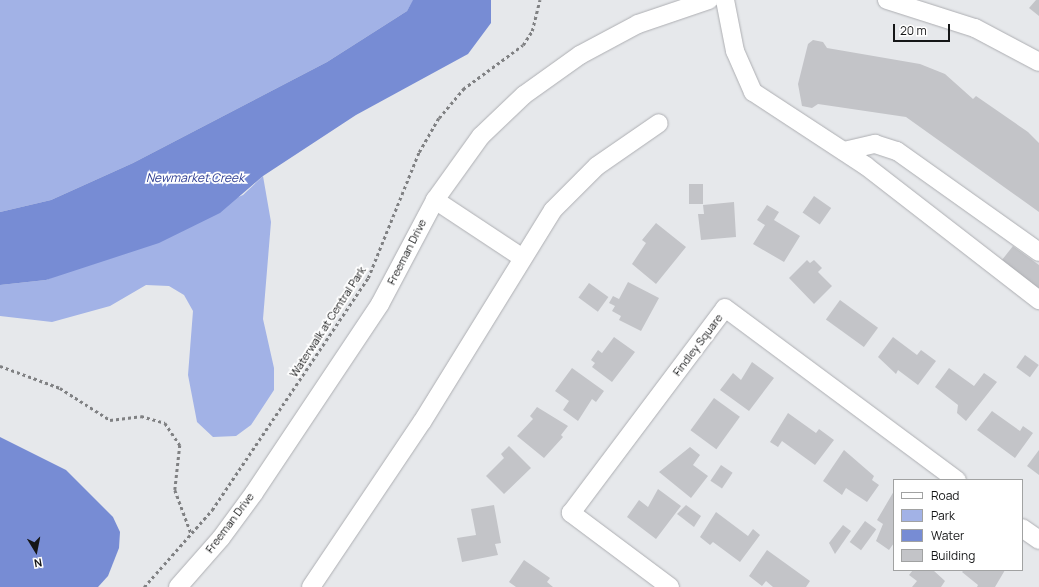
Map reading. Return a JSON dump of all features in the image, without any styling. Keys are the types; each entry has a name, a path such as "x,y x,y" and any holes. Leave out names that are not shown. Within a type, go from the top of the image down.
{"street":[{"name":"Freeman Drive","path":"178,587 233,524 369,320 435,200 481,136 551,75 638,24 709,0"},
{"path":"725,0 735,51 753,92 844,151 1039,300"},
{"path":"895,1 975,28 1039,62"},
{"path":"312,587 422,422 521,257 573,188 622,147 659,123"},
{"path":"844,151 875,144 896,151 1039,252"},
{"path":"435,200 521,257"},
{"name":"Findley Square","path":"670,587 571,513 725,308 956,479"},
{"path":"1023,529 1039,540"}],"path":[{"name":"Waterwalk at Central Park","path":"144,587 191,534 231,481 368,278 419,152 439,118 463,89 523,45 532,31 540,0"},
{"path":"0,366 60,388 110,420 141,416 165,423 172,429 181,456 175,490 191,534"}],"green space":[{"path":"0,0 413,1 407,11 327,62 133,163 51,200 0,212"},
{"path":"263,176 271,222 263,319 274,368 274,390 251,425 236,436 213,437 197,422 188,375 193,311 184,295 169,286 146,285 110,306 52,322 0,316 0,285 46,280 243,195"}],"water":[{"name":"Newmarket Creek","path":"413,0 491,0 491,23 468,54 356,115 263,176 220,213 159,243 46,280 0,285 0,212 51,200 133,163 327,62 407,11"},
{"path":"0,437 66,470 113,517 120,532 119,548 108,576 98,587 0,587"}],"building":[{"path":"1036,0 1039,0 1039,16 1029,8"},
{"path":"813,40 823,42 827,48 920,64 945,74 973,99 976,96 1028,132 1039,143 1039,212 906,117 818,104 812,108 802,106 798,84 808,44"},
{"path":"689,184 703,184 703,204 689,204"},
{"path":"814,196 831,208 820,224 803,212"},
{"path":"734,202 736,237 701,240 698,214 704,214 703,205"},
{"path":"767,205 779,212 774,220 800,236 784,262 753,244 765,225 757,220"},
{"path":"656,223 686,247 656,284 632,264 646,243 642,240"},
{"path":"1013,246 1039,265 1039,295 998,265"},
{"path":"807,260 810,263 814,260 822,268 818,272 832,286 814,304 789,278"},
{"path":"628,282 659,298 641,331 619,320 621,316 612,311 615,306 609,303 613,296 619,299"},
{"path":"589,283 608,297 598,312 578,298"},
{"path":"840,300 878,328 864,347 826,319"},
{"path":"614,337 635,352 612,382 592,367 595,363 591,360 598,350 602,353"},
{"path":"893,337 917,355 921,350 936,361 918,385 898,370 896,374 878,357"},
{"path":"1025,355 1039,365 1030,377 1016,367"},
{"path":"752,362 774,378 749,411 720,390 733,373 741,380"},
{"path":"572,368 604,391 596,402 592,399 578,421 563,410 569,401 555,391"},
{"path":"949,368 974,386 984,373 997,382 966,421 957,413 958,405 935,387"},
{"path":"714,398 740,417 716,449 690,430"},
{"path":"537,407 568,426 561,435 563,437 544,458 517,436 533,419 530,416"},
{"path":"992,411 1020,431 1023,426 1033,433 1015,458 977,430"},
{"path":"788,413 816,433 819,429 834,440 815,465 782,441 778,447 770,442"},
{"path":"509,446 531,468 504,494 486,476 504,458 501,454"},
{"path":"690,447 700,455 693,465 708,476 691,498 659,472"},
{"path":"844,450 874,476 872,480 879,485 867,502 846,488 842,495 823,481"},
{"path":"1039,450 1039,475 1027,466"},
{"path":"721,465 733,473 722,489 710,481"},
{"path":"658,489 681,506 656,539 627,517 639,500 648,507"},
{"path":"893,493 893,544 889,550 876,541 883,524 877,520"},
{"path":"494,505 501,543 495,544 498,555 462,562 457,538 476,535 471,509"},
{"path":"686,505 701,516 694,527 677,514"},
{"path":"716,512 748,536 753,529 760,535 740,562 713,542 710,545 700,537"},
{"path":"865,521 876,529 861,550 850,542"},
{"path":"843,525 851,531 835,554 829,543"},
{"path":"767,550 810,581 806,587 773,587 766,581 762,586 749,576"},
{"path":"524,560 550,578 547,582 553,587 516,587 509,582"},
{"path":"912,571 934,571 945,581 941,587 912,587 917,581 909,575"},
{"path":"1004,571 995,587 977,587 978,585 962,572"}]}
